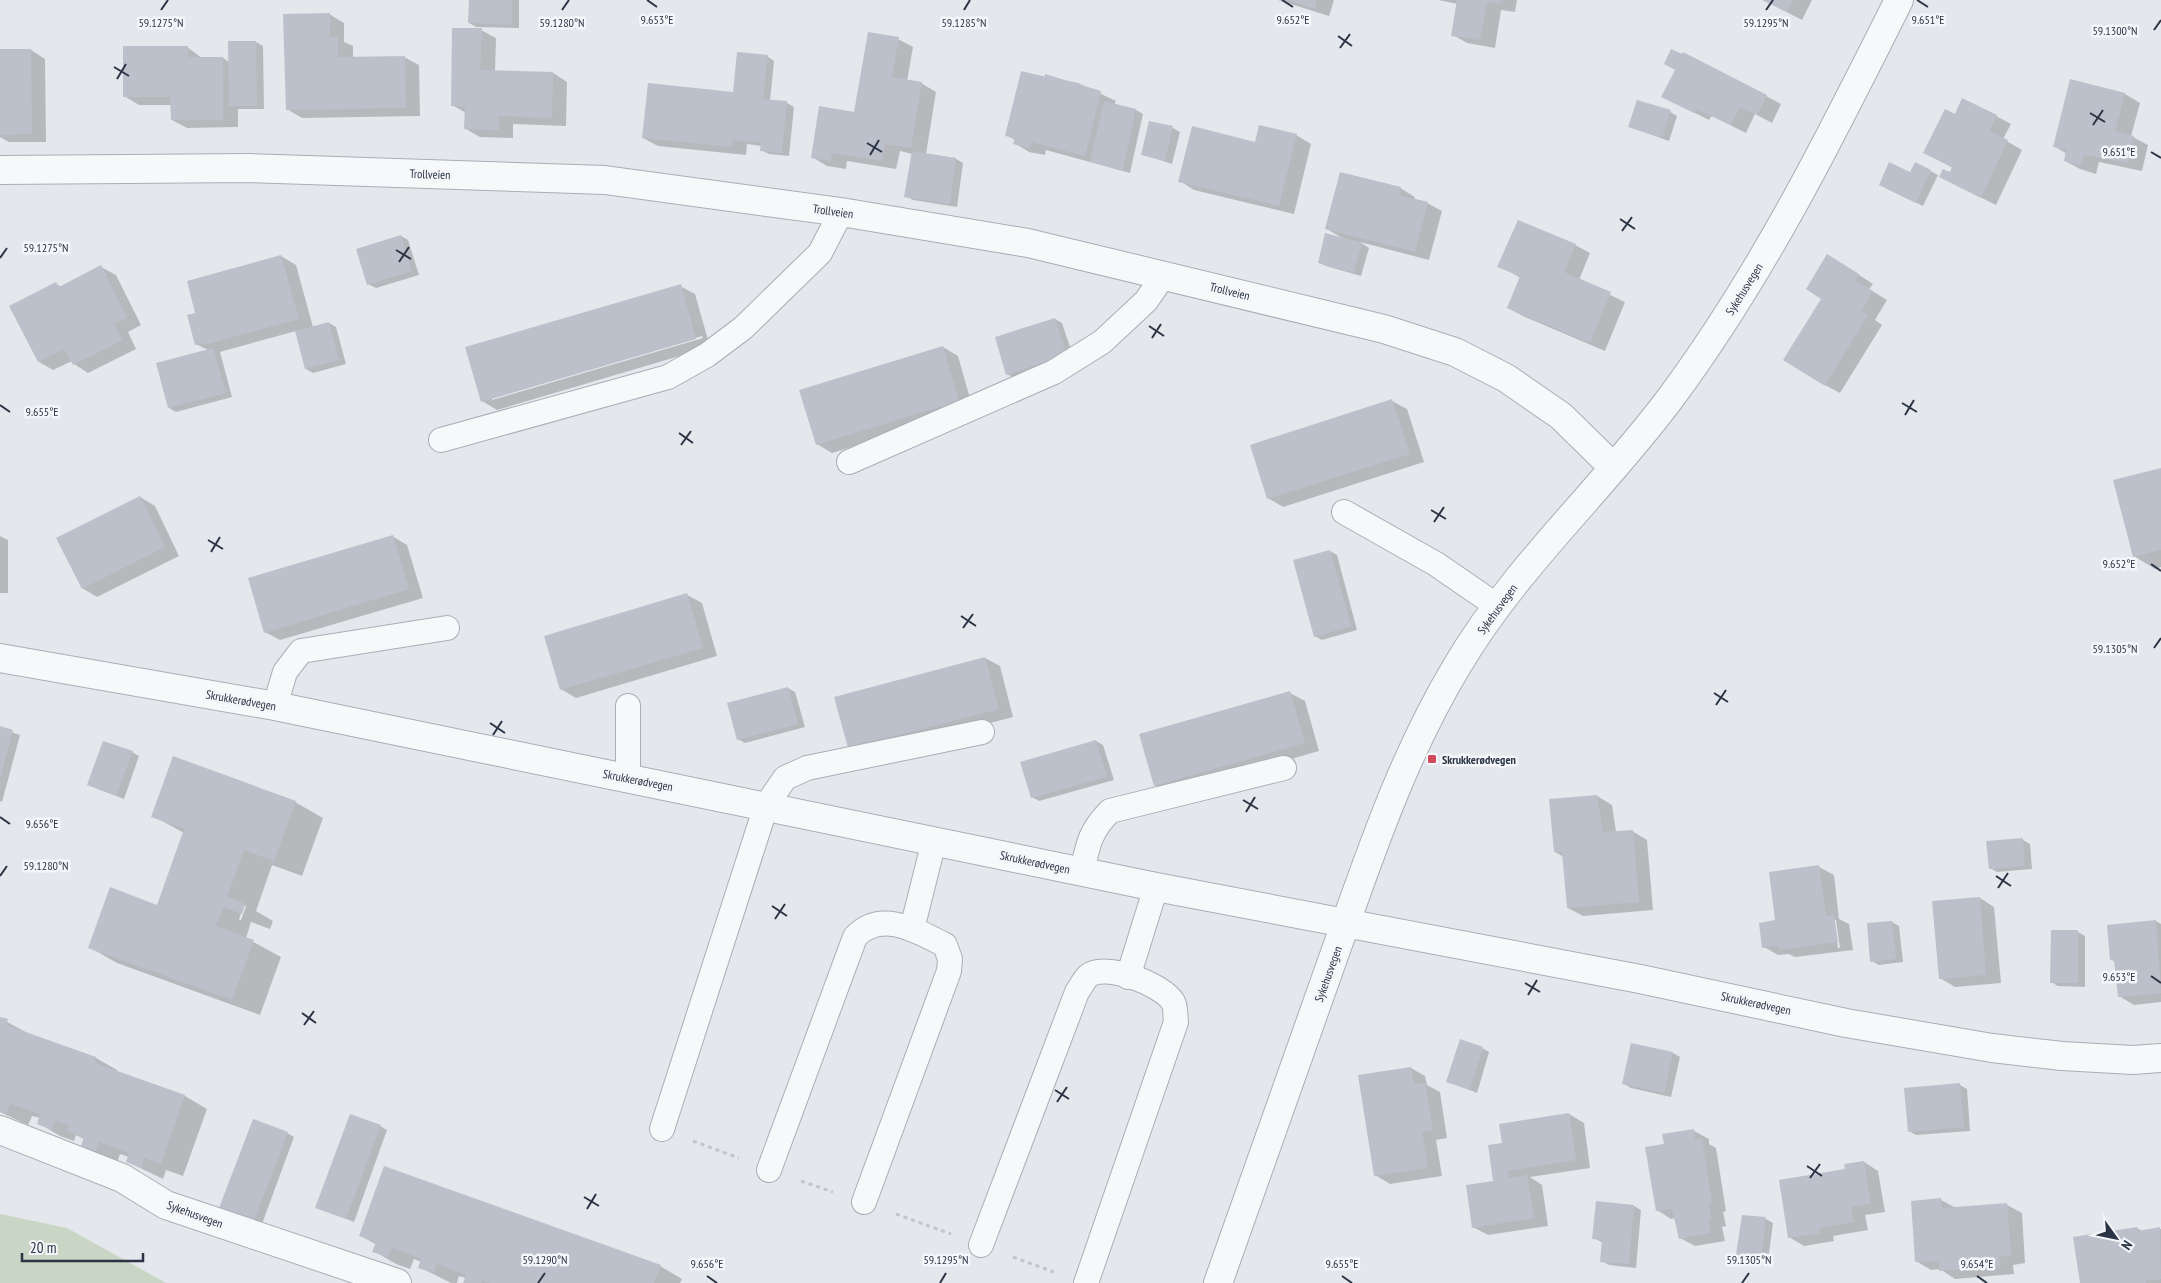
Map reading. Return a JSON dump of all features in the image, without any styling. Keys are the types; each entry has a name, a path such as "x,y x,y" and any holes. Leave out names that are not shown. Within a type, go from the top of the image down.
{"street":[{"name":"Sykehusvegen","path":"1218,1283 1370,852 1428,718 1458,664 1498,606 1561,526 1670,399 1747,286 1839,120 1898,0"},
{"name":"Trollveien","path":"0,170 250,168 605,180 841,212 1028,243 1164,274 1384,329 1455,352 1506,378 1561,416 1613,467"},
{"name":"Skrukkerødvegen","path":"0,658 275,706 1156,887 1630,977 1921,1036 2062,1056 2133,1060 2161,1058"},
{"name":"Sykehusvegen","path":"0,1130 122,1178 166,1205 397,1283"}],"lane":[{"path":"441,440 668,377 707,355 743,328 820,253 841,212"},
{"path":"849,462 1054,372 1102,342 1146,300 1164,274"},
{"path":"1344,512 1436,564 1498,606"},
{"path":"275,706 285,672 301,651 447,628"},
{"path":"628,706 628,778"},
{"path":"662,1129 766,806 785,778 807,768 982,732"},
{"path":"1082,872 1088,845 1096,826 1110,810 1284,768"},
{"path":"912,929 934,841"},
{"path":"1128,977 1156,887"},
{"path":"769,1170 855,937 864,928 876,923 912,929 945,945 950,959 949,971 864,1202"},
{"path":"981,1245 1077,992 1089,976 1106,971 1149,983 1164,993 1174,1003 1176,1022 1086,1283"}],"green space":[{"path":"0,1214 67,1228 166,1283 0,1283"}],"building":[{"path":"469,0 512,0 512,25 468,23"},
{"path":"1288,0 1317,0 1315,9"},
{"path":"1457,0 1501,0 1500,4 1487,2 1480,40 1451,36"},
{"path":"1762,0 1793,0 1787,12"},
{"path":"330,13 330,37 338,37 338,57 405,56 406,108 286,110 283,14"},
{"path":"452,28 482,28 480,70 553,72 552,118 499,116 499,130 464,129 465,106 451,106"},
{"path":"868,32 899,37 892,77 922,82 911,148 885,144 882,161 832,153 831,161 811,158 819,106 854,112"},
{"path":"228,41 256,41 257,106 229,106"},
{"path":"123,46 188,46 188,57 223,57 223,120 171,120 170,97 123,97"},
{"path":"0,49 31,49 32,134 0,135"},
{"path":"1671,49 1682,54 1683,52 1767,95 1757,115 1740,107 1731,125 1696,109 1694,113 1661,97 1675,70 1664,64"},
{"path":"737,52 768,55 763,99 787,101 782,153 760,151 761,143 732,140 732,147 642,138 648,83 733,92"},
{"path":"1021,71 1045,77 1045,74 1101,91 1085,156 1031,142 1030,148 1013,144 1015,138 1005,136"},
{"path":"2070,79 2125,93 2115,131 2134,136 2128,163 2084,155 2081,166 2064,161 2066,150 2053,147"},
{"path":"1962,98 1997,115 1989,131 2008,140 1981,198 1939,177 1943,169 1950,172 1952,167 1923,153 1945,109 1955,114"},
{"path":"1637,100 1671,110 1662,138 1628,127"},
{"path":"1104,101 1136,109 1123,170 1090,162"},
{"path":"1149,121 1173,126 1165,161 1141,155"},
{"path":"1259,125 1297,134 1279,206 1178,182 1192,126 1255,142"},
{"path":"912,151 956,158 950,204 904,197"},
{"path":"1889,162 1910,172 1915,162 1931,170 1916,203 1879,185"},
{"path":"1340,172 1401,187 1399,195 1428,202 1415,252 1325,229"},
{"path":"1518,220 1576,244 1564,272 1611,292 1590,343 1507,308 1520,276 1497,267"},
{"path":"1325,233 1362,243 1354,273 1318,263"},
{"path":"401,235 412,271 367,285 356,249"},
{"path":"1827,254 1859,274 1855,280 1873,291 1861,311 1868,315 1825,386 1783,360 1821,299 1806,289"},
{"path":"281,255 299,319 204,345 204,343 195,345 187,315 195,313 187,281"},
{"path":"101,265 127,317 114,324 123,340 73,365 64,349 38,362 9,306 56,282 59,287"},
{"path":"681,284 696,339 481,402 465,347"},
{"path":"1055,318 1067,355 1006,375 995,337"},
{"path":"329,322 339,360 305,369 295,331"},
{"path":"943,346 959,401 816,445 799,390"},
{"path":"213,348 226,393 168,408 156,363"},
{"path":"1392,399 1410,454 1267,499 1250,445"},
{"path":"2161,468 2161,550 2133,557 2113,480"},
{"path":"140,496 165,547 82,589 56,538"},
{"path":"393,535 409,589 264,633 248,578"},
{"path":"1330,550 1351,626 1314,637 1293,560"},
{"path":"687,593 703,648 560,690 544,636"},
{"path":"985,657 999,709 848,748 834,697"},
{"path":"788,687 798,724 737,740 727,703"},
{"path":"1290,691 1305,743 1154,786 1139,734"},
{"path":"0,726 13,730 1,776 0,776"},
{"path":"1096,740 1107,777 1031,798 1020,762"},
{"path":"103,741 133,751 116,796 87,785"},
{"path":"173,756 296,801 274,861 244,850 227,897 245,904 242,914 223,907 216,926 254,940 232,1000 88,948 110,887 157,905 184,829 151,817"},
{"path":"1597,795 1603,832 1633,830 1639,902 1567,908 1562,852 1554,852 1549,799"},
{"path":"2023,838 2025,866 1989,869 1986,841"},
{"path":"1819,865 1826,916 1834,915 1838,942 1779,950 1778,945 1762,948 1759,923 1775,920 1769,872"},
{"path":"1980,897 1986,975 1939,979 1932,901"},
{"path":"2156,920 2161,993 2118,997 2114,960 2110,960 2107,925"},
{"path":"1892,921 1896,959 1870,962 1867,923"},
{"path":"2051,930 2078,930 2078,983 2050,983"},
{"path":"0,1017 8,1019 6,1025 96,1057 95,1063 185,1095 161,1164 144,1158 141,1168 126,1162 129,1153 99,1142 96,1152 81,1146 84,1137 67,1131 69,1125 55,1120 52,1130 37,1124 40,1114 10,1104 6,1114 0,1111"},
{"path":"1460,1039 1483,1047 1470,1090 1446,1082"},
{"path":"1631,1043 1673,1052 1664,1093 1622,1084"},
{"path":"1411,1067 1414,1084 1425,1083 1433,1130 1422,1132 1428,1168 1374,1176 1358,1075"},
{"path":"1960,1083 1964,1127 1908,1132 1904,1088"},
{"path":"1569,1113 1576,1160 1508,1171 1509,1178 1527,1175 1534,1218 1472,1228 1466,1185 1493,1181 1488,1145 1502,1143 1499,1124"},
{"path":"350,1114 381,1125 346,1219 315,1208"},
{"path":"253,1119 288,1132 254,1221 219,1208"},
{"path":"1694,1129 1695,1139 1702,1138 1712,1203 1709,1204 1712,1219 1708,1219 1711,1233 1679,1239 1672,1209 1656,1211 1645,1147 1664,1144 1662,1134"},
{"path":"1864,1161 1871,1204 1851,1207 1854,1222 1819,1228 1820,1233 1788,1238 1779,1180 1845,1169 1844,1164"},
{"path":"384,1166 661,1265 654,1283 490,1283 482,1280 481,1283 463,1283 466,1275 437,1264 434,1273 418,1268 421,1259 392,1248 388,1257 372,1252 376,1242 359,1236"},
{"path":"1941,1198 1942,1208 2007,1203 2011,1255 1999,1257 2000,1266 1939,1271 1939,1261 1915,1262 1911,1201"},
{"path":"1596,1201 1634,1205 1629,1264 1600,1262 1602,1240 1592,1239"},
{"path":"1742,1215 1766,1217 1761,1258 1736,1255"},
{"path":"2137,1227 2138,1231 2160,1227 2161,1279 2145,1281 2146,1283 2080,1283 2073,1237"}],"place":[{"name":"Skrukkerødvegen","path":"1432,759"}]}
